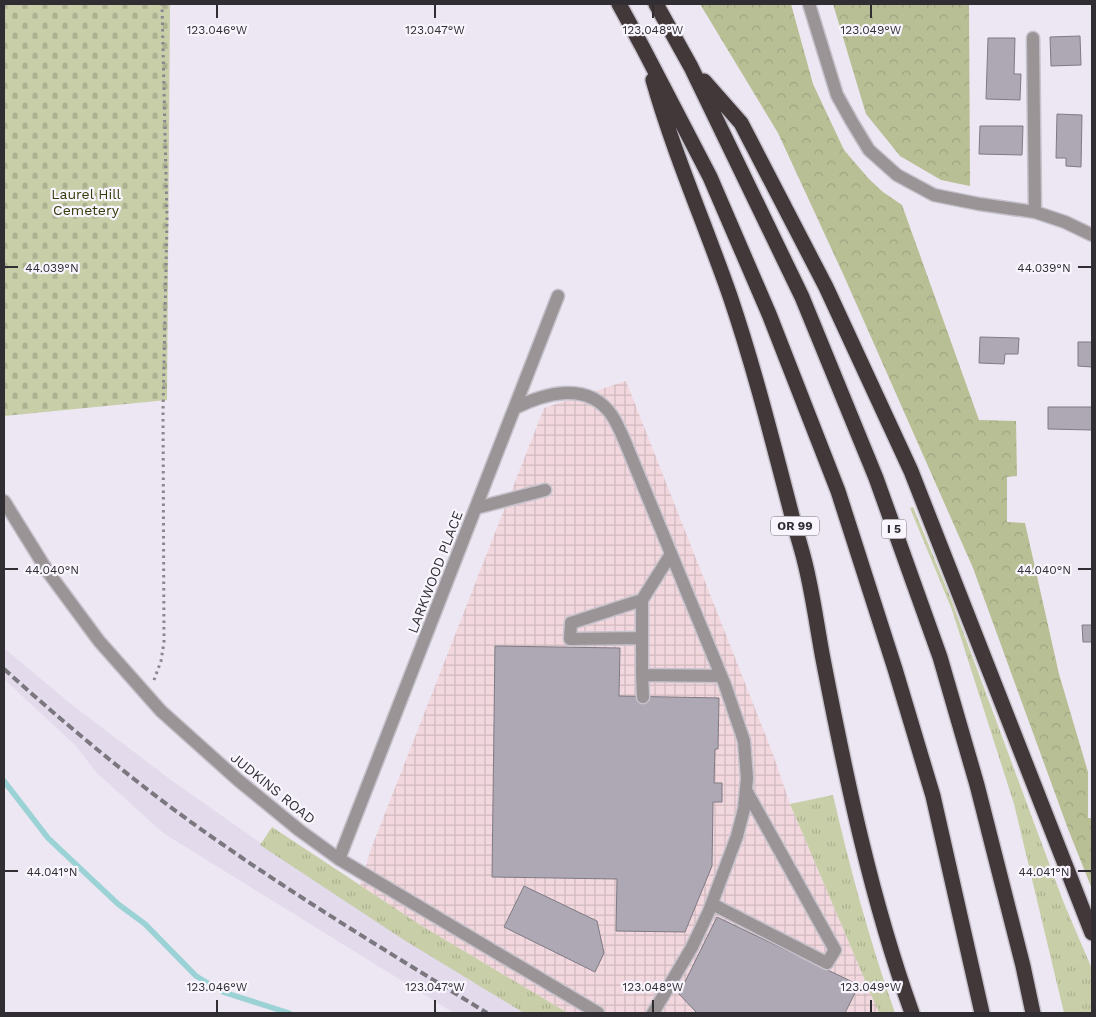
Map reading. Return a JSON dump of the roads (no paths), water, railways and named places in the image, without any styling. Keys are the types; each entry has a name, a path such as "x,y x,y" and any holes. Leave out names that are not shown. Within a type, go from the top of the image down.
{"highway":[{"path":"619,4 710,176 769,314 838,492 895,669 933,796 977,984 982,1013"},
{"name":"I 5","path":"656,4 691,67 802,297 876,478 940,657 977,785 1024,966 1033,1013"},
{"name":"OR 99","path":"643,48 667,128 708,232 768,419 806,564 823,660 855,812 882,920 912,1013"},
{"path":"691,67 741,123 834,305 911,471 1092,933"}],"street":[{"path":"809,4 837,95 869,150 897,175 934,195 1035,212 1092,234"},
{"path":"1033,38 1035,212"},
{"name":"LARKWOOD PLACE","path":"339,859 558,296"},
{"path":"515,408 558,392 574,393 587,396 601,403 610,414 619,428 672,554 721,676 744,741 747,792 737,836 712,904 692,947 653,1013"},
{"path":"476,508 545,490"},
{"name":"JUDKINS ROAD","path":"4,501 48,572 99,641 161,711 238,780 299,830 339,859 598,1013"},
{"path":"642,697 642,600 672,554"},
{"path":"642,600 571,623 570,639 642,638"},
{"path":"642,675 721,676"},
{"path":"712,904 827,963 835,950 747,792"}],"waterway":[{"path":"4,781 48,838 118,904 145,924 196,976 223,992 289,1013"}],"railway":[{"path":"4,669 110,760 193,824 320,909 487,1013"}],"park label":[{"name":"Laurel Hill Cemetery","path":"86,202"}]}
